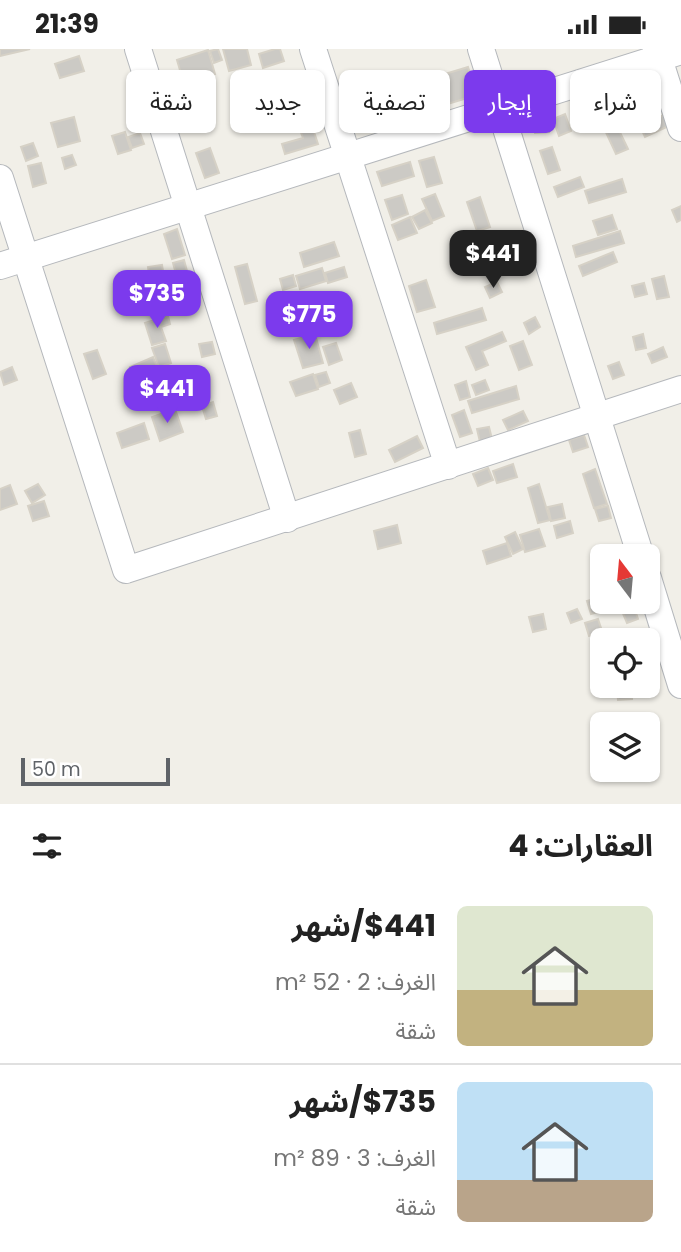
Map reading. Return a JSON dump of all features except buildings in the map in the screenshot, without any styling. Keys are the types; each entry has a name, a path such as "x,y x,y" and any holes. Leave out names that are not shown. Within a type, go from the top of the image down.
{"street":[{"path":"138,49 288,519"},
{"path":"313,49 448,466"},
{"path":"481,49 488,70"},
{"path":"556,90 665,53 681,128"},
{"path":"0,266 464,120"},
{"path":"508,133 637,544"},
{"path":"0,178 126,570 681,389"},
{"path":"659,614 681,685"}]}
